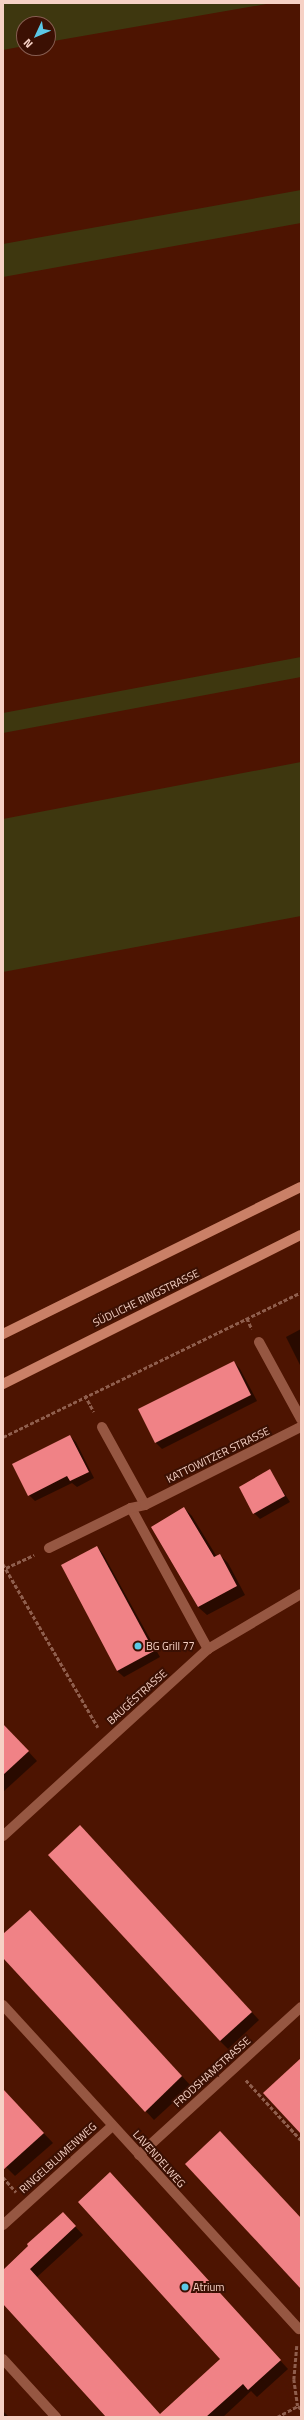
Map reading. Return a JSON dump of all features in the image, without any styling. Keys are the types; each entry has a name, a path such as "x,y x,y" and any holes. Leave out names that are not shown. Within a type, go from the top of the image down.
{"main road":[{"path":"3,1334 301,1187"},
{"name":"SÜDLICHE RINGSTRASSE","path":"3,1384 301,1235"}],"street":[{"path":"259,1342 301,1417"},
{"path":"102,1427 145,1505"},
{"name":"KATTOWITZER STRASSE","path":"49,1548 130,1508 145,1505 301,1427"},
{"path":"130,1508 208,1649"},
{"name":"BAUGÉSTRASSE","path":"3,1836 208,1649 301,1594"},
{"name":"LAVENDELWEG","path":"3,2005 299,2329"},
{"name":"FRODSHAMSTRASSE","path":"139,2155 301,2007"},
{"name":"RINGELBLUMENWEG","path":"3,2225 112,2126"},
{"path":"3,2359 56,2417"}],"path":[{"path":"3,1437 301,1292"},
{"path":"6,1568 49,1548"},
{"path":"3,1564 107,1742"},
{"path":"234,2068 301,2140"},
{"path":"277,2417 300,2407 294,2366 299,2329"}],"shaded area":[{"path":"3,3 272,3 56,41 56,16 16,16 16,48 3,50"},
{"path":"301,190 301,223 3,277 3,244"},
{"path":"301,657 301,677 3,733 3,713"},
{"path":"301,762 301,916 3,972 3,819"}],"building":[{"path":"234,1361 251,1395 155,1443 138,1409"},
{"path":"70,1435 89,1472 70,1481 67,1476 28,1496 12,1464"},
{"path":"270,1469 285,1496 253,1514 239,1487"},
{"path":"184,1507 214,1557 220,1554 237,1586 198,1607 151,1527"},
{"path":"97,1546 154,1651 117,1671 61,1565"},
{"path":"3,1724 29,1751 3,1775"},
{"path":"80,1825 252,2012 220,2041 48,1855"},
{"path":"30,1910 182,2076 145,2112 3,1958 3,1934"},
{"path":"301,2058 301,2134 263,2093"},
{"path":"3,2089 44,2133 3,2170"},
{"path":"220,2131 301,2218 301,2289 185,2164"},
{"name":"Atrium","path":"110,2172 281,2360 248,2390 243,2384 206,2417 106,2417 3,2304 3,2270 28,2246 27,2244 63,2212 76,2226 30,2269 160,2414 220,2359 78,2202"}],"place":[{"name":"BG Grill 77","path":"138,1646"},
{"name":"Atrium","path":"185,2287"}]}
